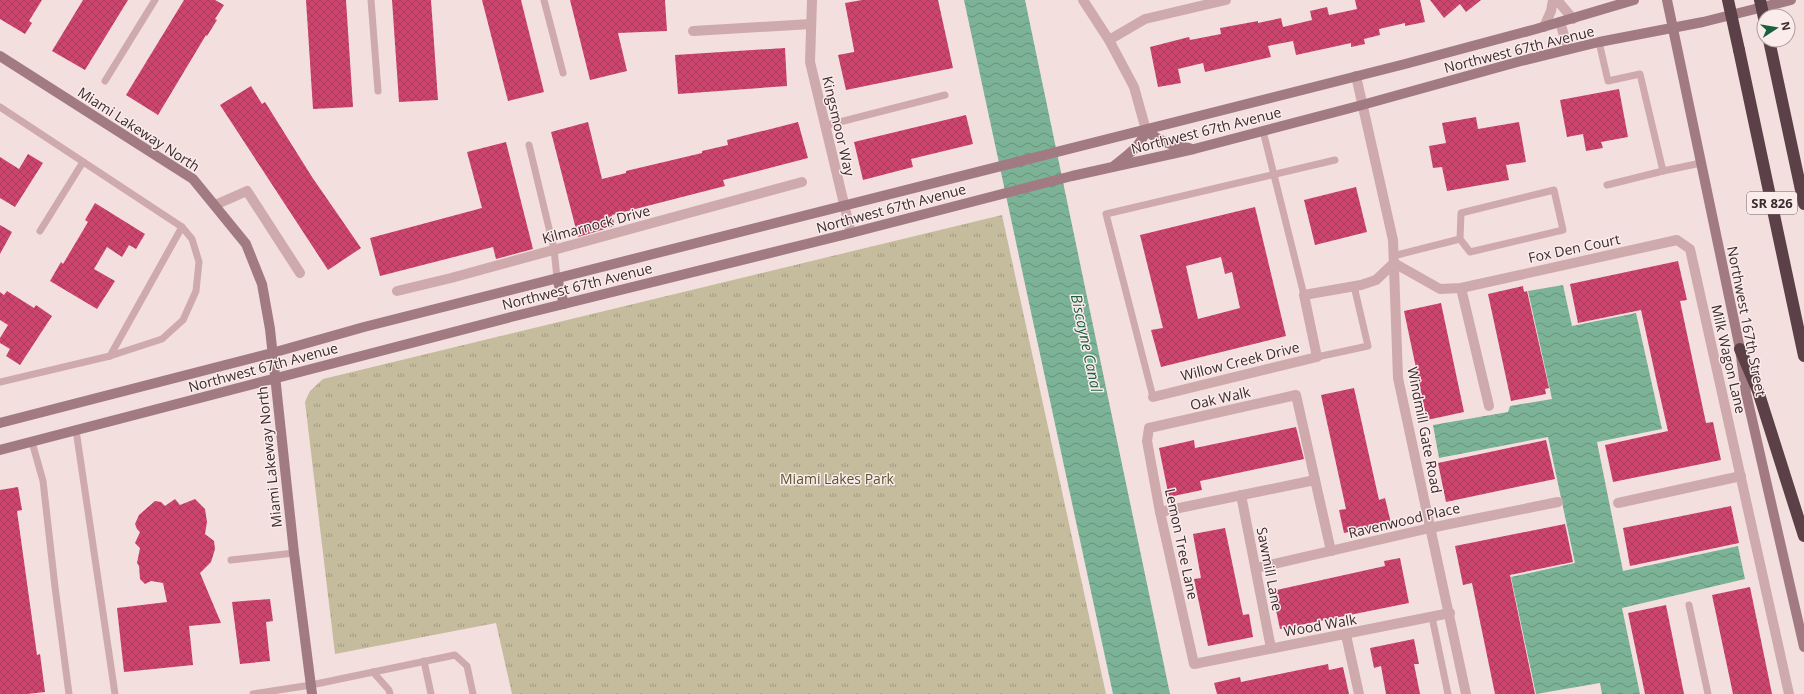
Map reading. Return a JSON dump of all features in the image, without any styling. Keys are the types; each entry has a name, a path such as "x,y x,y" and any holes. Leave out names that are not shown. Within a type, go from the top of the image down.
{"highway":[{"name":"SR 826","path":"1728,0 1804,356"},
{"name":"SR 826","path":"1771,48 1804,204"},
{"path":"1740,349 1758,391 1804,536"}],"main road":[{"name":"Northwest 67th Avenue","path":"0,423 272,353 364,327 1356,76 1544,27 1634,0"},
{"name":"Northwest 167th Street","path":"1667,0 1740,349 1746,393 1804,647"},
{"name":"Northwest 67th Avenue","path":"0,450 564,304 851,233 1072,176 1194,149 1568,49 1673,28 1791,0"},
{"name":"Miami Lakeway North","path":"0,56 193,180 246,244 262,284 270,329 294,553 311,690"},
{"path":"1111,167 1126,157 1142,141 1146,130 1155,138 1176,146 1194,149"},
{"path":"557,278 564,304"}],"street":[{"name":"Kingsmoor Way","path":"812,0 810,62 824,126 851,233"},
{"path":"1083,0 1109,40 1134,87 1146,130"},
{"path":"1109,40 1145,19 1226,0"},
{"path":"1544,27 1551,11 1553,0"},
{"path":"1557,0 1573,18"},
{"path":"1560,22 1568,49"},
{"path":"693,32 811,24"},
{"name":"Windmill Gate Road","path":"1356,76 1392,240 1398,378 1450,613 1466,694"},
{"name":"Kilmarnock Drive","path":"397,291 554,250 802,182"},
{"path":"215,205 247,191 300,273"},
{"name":"Fox Den Court","path":"1394,259 1440,289 1461,288 1677,240 1690,249"},
{"name":"Milk Wagon Lane","path":"1690,249 1789,694"},
{"path":"1304,295 1354,286 1376,280 1394,259"},
{"path":"1461,288 1489,406"},
{"name":"Willow Creek Drive","path":"1153,397 1318,357 1304,295"},
{"name":"Oak Walk","path":"1149,428 1296,395 1315,480"},
{"name":"Lemon Tree Lane","path":"1149,428 1148,441 1160,512 1194,664"},
{"path":"1618,503 1741,476"},
{"path":"1160,512 1315,480 1331,551"},
{"name":"Sawmill Lane","path":"1241,495 1271,648"},
{"name":"Ravenwood Place","path":"1256,568 1430,528 1558,502"},
{"name":"Wood Walk","path":"1194,664 1271,648 1346,635 1450,613"},
{"path":"1346,635 1359,694"}],"lane":[{"path":"105,81 155,0"},
{"path":"371,0 378,91"},
{"path":"544,0 563,73"},
{"path":"1599,42 1608,81 1640,74 1663,172"},
{"path":"824,126 945,95"},
{"path":"0,107 182,227 192,239 199,262 196,291 182,320 162,339 110,356 0,382"},
{"path":"1263,131 1304,295"},
{"path":"529,145 554,250 557,278"},
{"path":"1153,397 1106,214 1335,160"},
{"path":"40,231 83,162"},
{"path":"1607,185 1701,163"},
{"path":"1554,190 1563,230 1470,252 1460,238 1460,213 1554,190"},
{"path":"110,356 182,227"},
{"path":"1394,259 1460,238"},
{"path":"1318,357 1368,346 1354,286"},
{"path":"76,430 115,694"},
{"path":"32,442 43,481 69,694"},
{"path":"231,560 294,553"},
{"path":"1689,605 1708,694"},
{"path":"1432,617 1448,694"},
{"path":"253,694 311,690 373,672 455,655 467,666 473,694"},
{"path":"424,662 431,694"},
{"path":"373,672 389,690 390,694"}],"green space":[{"name":"Miami Lakes Park","path":"1002,215 1106,694 512,694 496,623 335,654 305,402 310,391 323,379"}],"water":[{"name":"Biscayne Canal","path":"964,0 1025,0 1170,694 1113,694"},
{"path":"1563,285 1572,326 1636,313 1662,429 1597,442 1623,571 1738,546 1745,579 1622,608 1640,694 1602,694 1600,683 1536,694 1511,577 1575,563 1548,437 1439,458 1433,425 1508,412 1510,406 1552,399 1528,291"}],"building":[{"path":"0,0 42,0 29,21 32,23 25,34 0,19"},
{"path":"83,0 128,0 85,70 52,51"},
{"path":"184,0 215,0 224,5 215,19 217,20 207,36 206,35 158,115 126,95"},
{"path":"306,0 346,0 353,107 313,109"},
{"path":"392,0 431,0 438,100 399,102"},
{"path":"482,0 521,0 544,92 508,101"},
{"path":"570,0 665,0 667,31 618,33 627,71 590,80"},
{"path":"862,0 938,0 953,68 846,90 838,55 854,52 854,50 845,3"},
{"path":"1355,0 1420,0 1425,22 1405,26 1405,23 1379,29 1380,35 1364,39 1365,44 1351,47 1351,43 1296,55 1293,41 1268,46 1271,57 1205,72 1203,63 1178,69 1181,83 1158,87 1150,47 1189,37 1190,40 1221,34 1220,28 1258,21 1258,23 1281,18 1283,27 1312,20 1310,11 1327,7 1329,15 1357,9"},
{"path":"1430,0 1481,0 1466,12 1460,4 1444,18"},
{"path":"785,48 787,86 678,94 675,55"},
{"path":"251,86 262,104 265,102 312,177 361,248 328,270 220,105"},
{"path":"1619,89 1628,137 1601,142 1603,148 1586,151 1583,134 1567,137 1560,100"},
{"path":"966,115 973,144 911,159 913,167 863,180 854,142"},
{"path":"1476,117 1478,129 1519,122 1526,162 1506,165 1509,180 1447,191 1442,167 1433,168 1429,146 1446,143 1442,123"},
{"path":"588,122 602,179 626,173 626,171 702,153 702,151 728,145 727,140 798,122 808,158 723,180 725,186 612,215 615,226 578,237 551,132"},
{"path":"506,142 533,249 496,259 493,247 380,276 370,238 482,208 467,152"},
{"path":"28,154 43,163 15,207 0,198 0,157 19,169"},
{"path":"1356,187 1367,232 1315,245 1304,200"},
{"path":"95,203 145,234 136,249 129,245 122,257 107,247 94,269 115,281 97,309 50,281 61,262 63,264 88,222 85,220"},
{"path":"1255,207 1286,336 1161,367 1151,330 1163,328 1140,235","holes":["1221,257 1225,274 1232,272 1240,308 1198,319 1186,266"]},
{"path":"0,225 12,232 0,254"},
{"path":"1678,261 1687,300 1680,301 1706,423 1713,422 1721,460 1613,482 1605,445 1668,431 1641,310 1578,323 1570,284"},
{"path":"1523,286 1524,292 1527,291 1549,388 1545,389 1546,394 1511,401 1488,294"},
{"path":"7,291 34,308 36,305 52,316 20,365 6,356 10,349 0,343 0,338 8,325 0,320 0,292 4,295"},
{"path":"1441,303 1464,412 1427,420 1404,311"},
{"path":"1354,388 1379,500 1385,498 1391,523 1344,533 1339,510 1346,509 1321,395"},
{"path":"1296,427 1304,459 1200,481 1202,490 1169,497 1159,448 1194,440 1195,448"},
{"path":"1546,440 1555,479 1446,502 1438,463"},
{"path":"18,487 22,510 17,511 37,655 40,654 45,692 0,694 0,490"},
{"path":"175,499 180,505 195,499 205,509 207,522 205,534 214,541 215,549 211,562 200,573 221,623 189,626 193,665 124,672 117,608 167,602 163,583 151,581 145,584 140,579 139,566 137,563 140,548 135,543 140,532 135,524 139,515 155,501 161,502 165,506"},
{"path":"1731,506 1739,543 1630,566 1623,528"},
{"path":"1565,524 1573,562 1510,575 1535,694 1495,694 1472,583 1463,585 1455,546"},
{"path":"1225,528 1243,615 1249,614 1253,637 1208,646 1194,579 1201,578 1193,534"},
{"path":"1400,558 1409,603 1280,629 1272,591 1385,566 1384,561"},
{"path":"1750,587 1772,694 1733,694 1712,595"},
{"path":"270,599 273,621 266,622 270,661 240,664 232,602"},
{"path":"1666,605 1684,694 1645,694 1628,613"},
{"path":"1414,639 1419,664 1414,664 1420,694 1386,694 1381,666 1374,668 1370,648"},
{"path":"1328,664 1329,670 1343,667 1349,694 1217,694 1214,683 1240,677 1241,682"}]}
